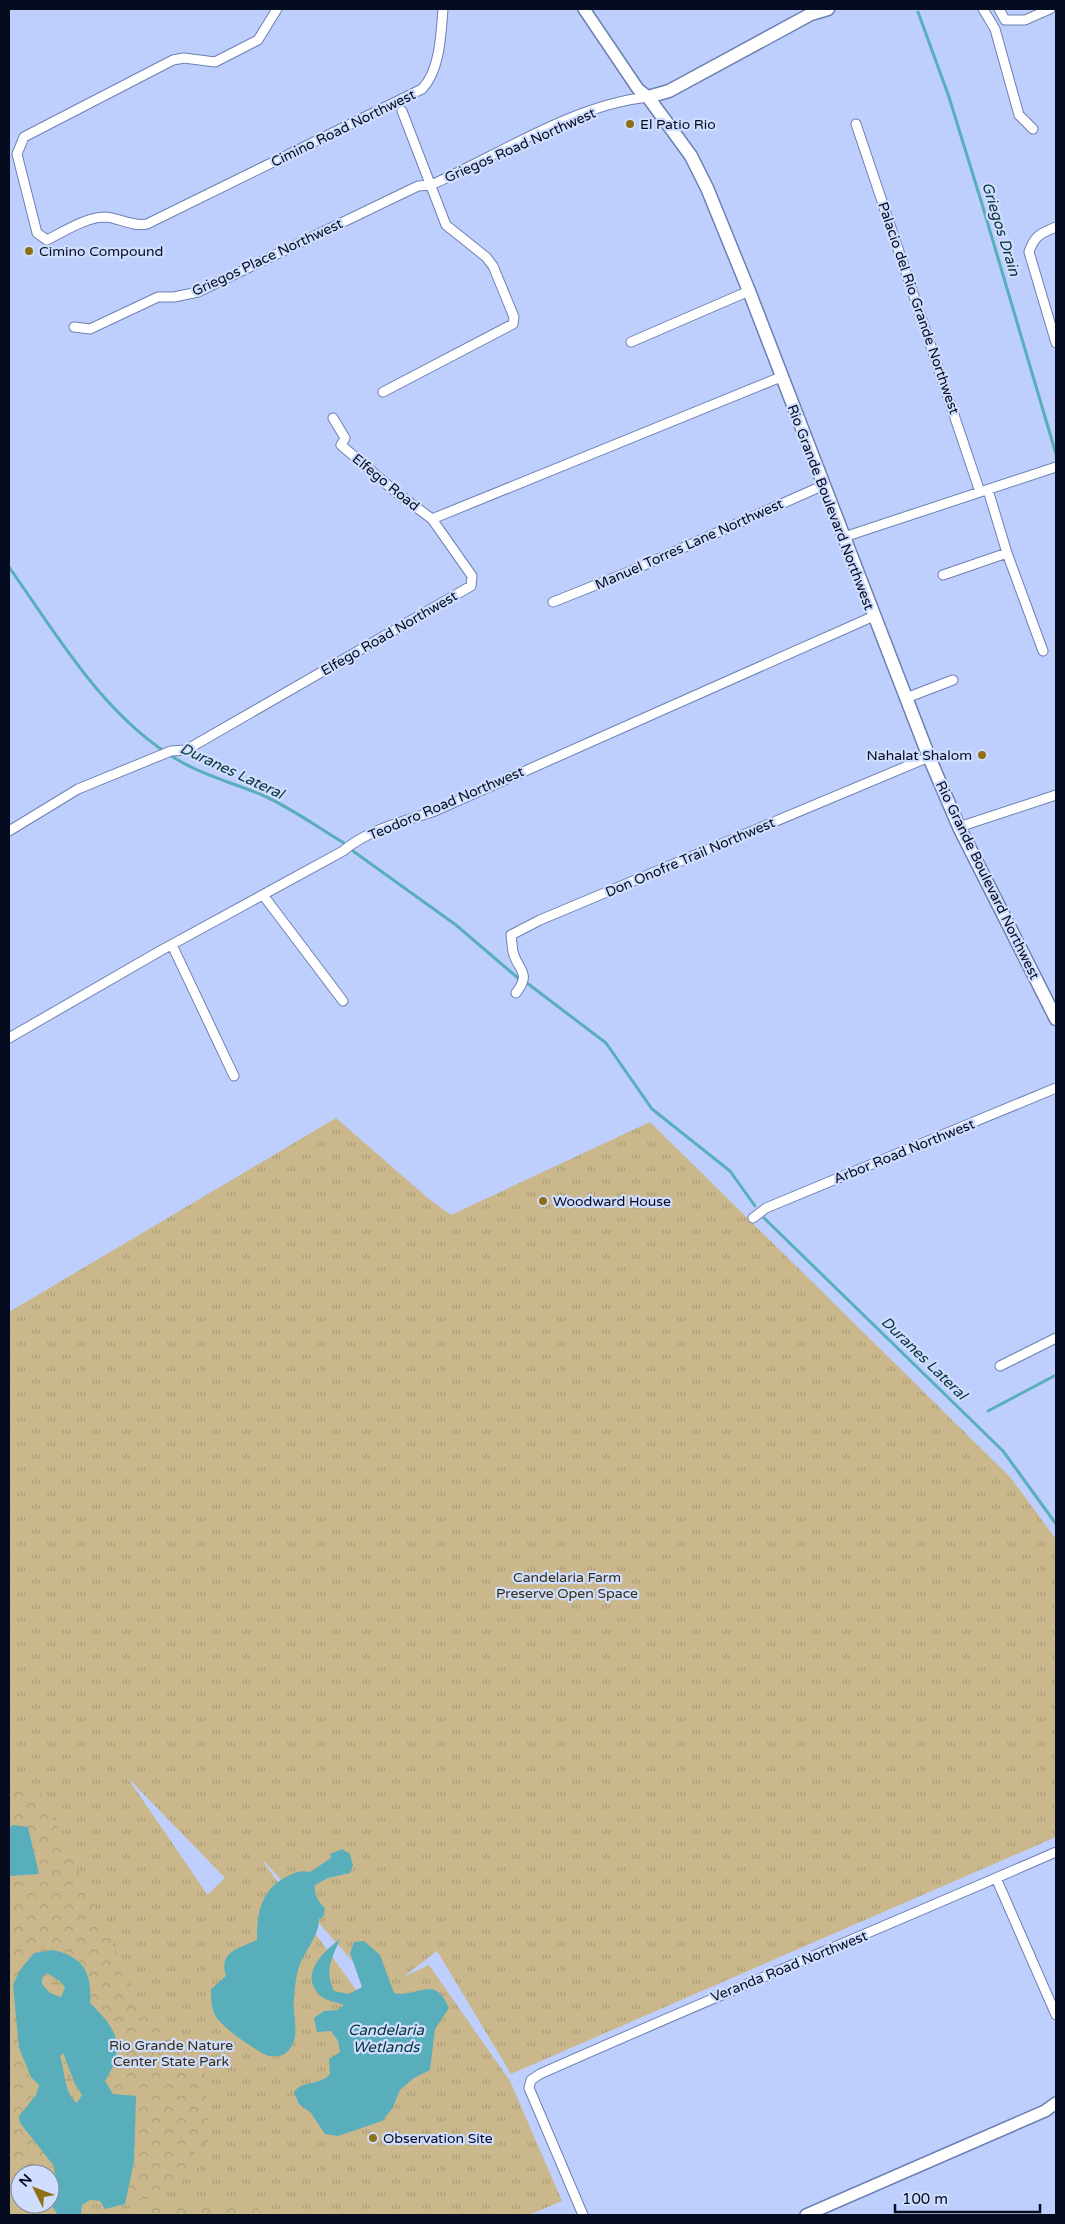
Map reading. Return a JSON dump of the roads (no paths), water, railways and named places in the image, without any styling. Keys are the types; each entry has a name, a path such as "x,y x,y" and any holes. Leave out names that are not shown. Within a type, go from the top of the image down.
{"main road":[{"name":"Griegos Road Northwest","path":"648,98 669,91 811,14 828,9"},
{"name":"Rio Grande Boulevard Northwest","path":"648,98 691,156 707,188 749,291 929,757 959,827 1056,1019"}],"street":[{"name":"Cimino Road Northwest","path":"277,9 258,40 215,62 184,58 172,60 24,137 17,154 37,233 47,240 82,223 105,217 138,226 147,224 422,90 430,82 440,38 443,9"},
{"name":"Rio Grande Boulevard Northwest","path":"584,9 638,89 648,98"},
{"path":"983,9 994,30 1019,115 1033,129"},
{"path":"999,9 1006,20 1025,20 1050,9"},
{"name":"Griegos Road Northwest","path":"431,185 558,124 624,100 648,98"},
{"path":"383,392 513,324 514,318 492,266 486,257 446,225 402,111"},
{"name":"Palacio del Rio Grande Northwest","path":"856,124 984,491 1043,651"},
{"name":"Griegos Place Northwest","path":"74,327 90,328 158,297 174,297 198,292 418,186 431,185"},
{"path":"1056,228 1040,233 1032,240 1029,252 1056,343"},
{"path":"631,342 749,291"},
{"path":"432,519 781,378"},
{"name":"Elfego Road","path":"333,418 345,438 341,445 397,493 432,519"},
{"path":"844,537 1056,466"},
{"name":"Manuel Torres Lane Northwest","path":"553,602 631,571 824,485"},
{"name":"Elfego Road Northwest","path":"9,831 78,790 171,751 186,750 471,586 472,576 432,519"},
{"path":"943,575 1007,553"},
{"name":"Teodoro Road Northwest","path":"9,1038 172,945 343,851 353,843 395,822 435,811 874,616"},
{"path":"906,698 953,680"},
{"name":"Don Onofre Trail Northwest","path":"516,993 523,981 522,968 513,954 511,936 540,920 929,757"},
{"path":"959,827 1056,795"},
{"path":"264,895 343,1001"},
{"path":"172,945 234,1076"},
{"name":"Arbor Road Northwest","path":"753,1218 766,1208 1056,1088"},
{"path":"1000,1366 1056,1338"},
{"name":"Veranda Road Northwest","path":"583,2215 529,2088 531,2080 540,2074 705,2001 796,1964 1056,1852"},
{"path":"996,1878 1056,2016"},
{"path":"806,2215 1051,2111 1056,2103"}],"water":[{"path":"14,1825 28,1827 39,1874 9,1876 9,1827"},
{"path":"342,1849 350,1854 353,1865 350,1873 328,1878 315,1885 317,1898 325,1908 324,1916 319,1919 316,1933 302,1959 297,1974 294,1998 295,2038 287,2052 276,2056 269,2056 256,2050 224,2026 215,2015 211,1999 211,1989 226,1976 224,1968 228,1956 237,1949 257,1940 258,1920 262,1902 272,1888 279,1881 293,1873 310,1872 331,1858 330,1854"},
{"name":"Candelaria Wetlands","path":"340,1939 329,1971 334,1991 349,1994 362,1987 350,1953 354,1942 364,1941 380,1955 394,1993 403,1994 432,1989 438,1992 449,2008 435,2029 430,2070 414,2078 400,2090 392,2109 382,2121 338,2136 325,2134 311,2113 299,2104 294,2092 297,2088 326,2078 330,2074 329,2059 340,2052 338,2041 331,2031 317,2032 314,2018 324,2011 337,2010 344,2005 322,1997 315,1989 312,1973 320,1958"},
{"path":"53,1950 72,1957 84,1968 87,1975 90,2003 106,2020 114,2033 117,2048 115,2059 105,2081 113,2094 136,2096 134,2161 125,2204 105,2209 100,2201 90,2200 82,2205 81,2214 58,2215 57,2214 60,2214 60,2164 52,2164 20,2123 19,2116 36,2095 39,2085 31,2077 19,2048 13,1985 20,1970 34,1953","holes":["47,1973 61,1982 65,1988 61,1997 50,1993 42,1984 42,1978","63,2053 75,2084 82,2095 77,2103 67,2088 60,2056"]}],"waterway":[{"name":"Griegos Drain","path":"918,12 949,97 1056,454"},
{"name":"Duranes Lateral","path":"9,567 84,673 127,721 151,742 198,771 272,800 344,843"},
{"name":"Duranes Lateral","path":"353,851 456,925 518,978"},
{"name":"Duranes Lateral","path":"527,983 606,1043 652,1109 730,1171 755,1206"},
{"name":"Duranes Lateral","path":"764,1218 1003,1451 1056,1524"},
{"path":"988,1411 1056,1375"}],"place":[{"name":"El Patio Rio","path":"630,124"},
{"name":"Cimino Compound","path":"29,251"},
{"name":"Nahalat Shalom","path":"982,755"},
{"name":"Woodward House","path":"543,1201"},
{"name":"Observation Site","path":"373,2138"}],"park label":[{"name":"Candelaria Farm Preserve Open Space","path":"567,1585"},
{"name":"Rio Grande Nature Center State Park","path":"171,2054"}]}
